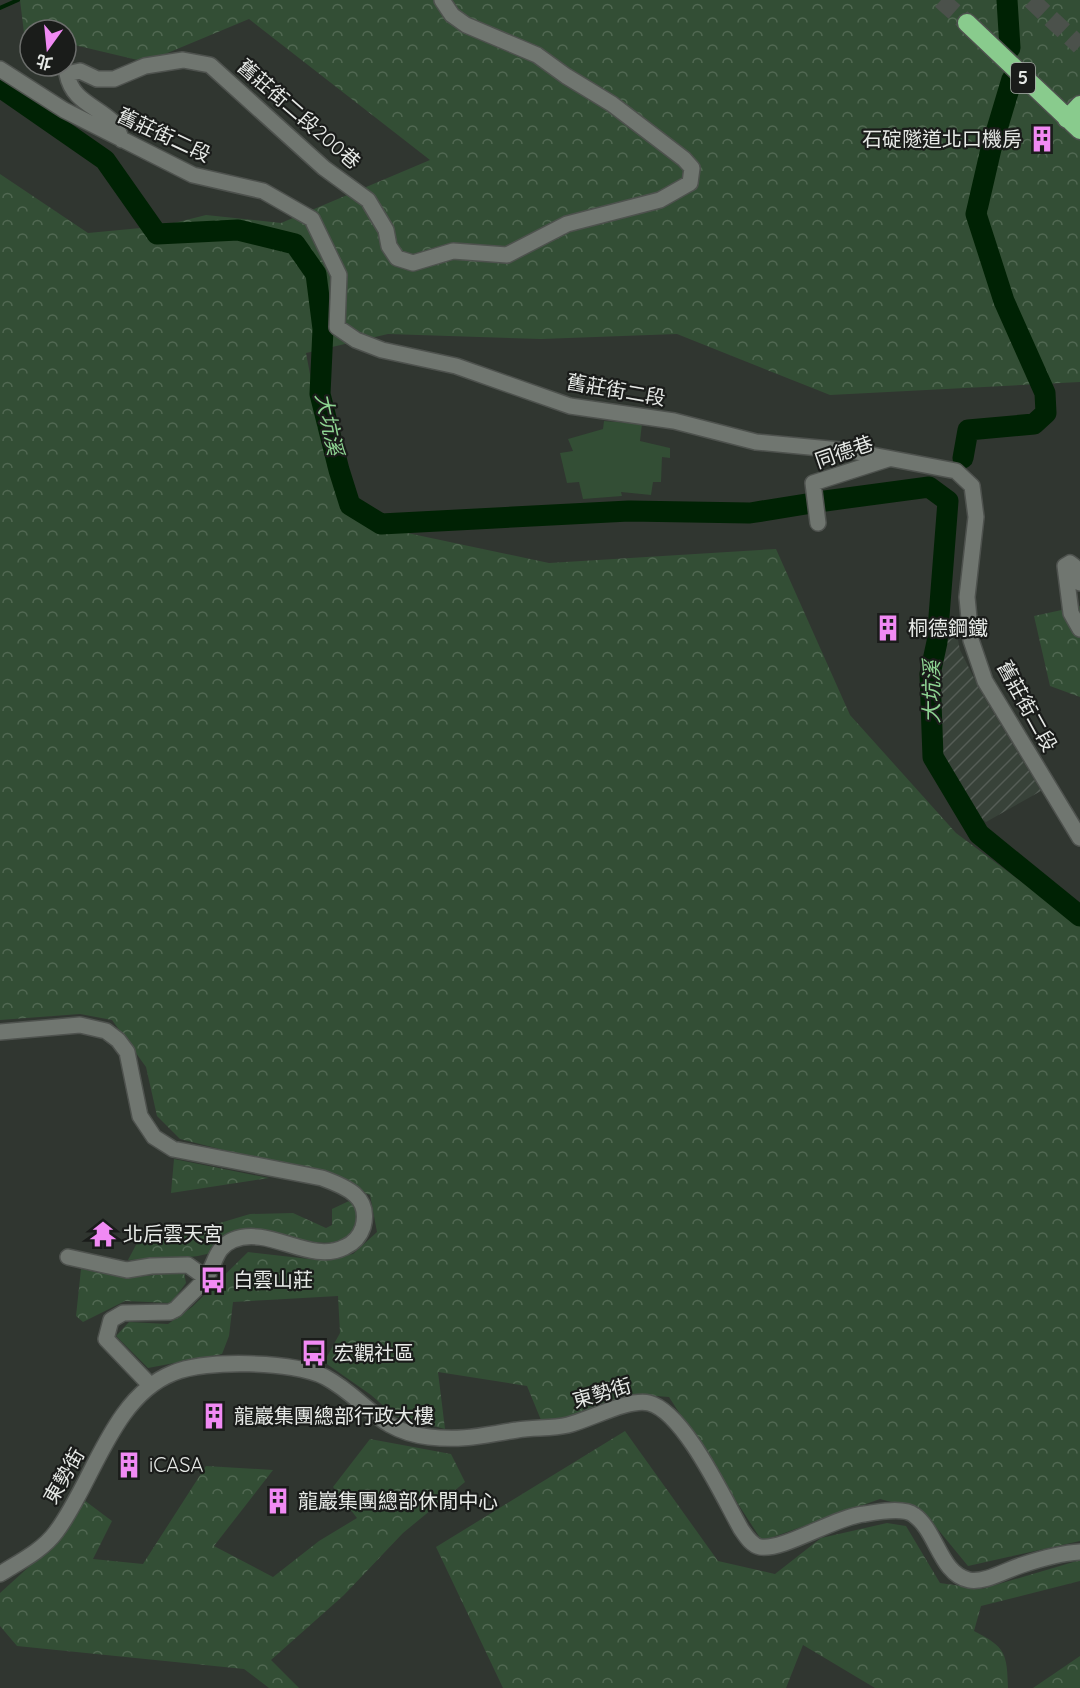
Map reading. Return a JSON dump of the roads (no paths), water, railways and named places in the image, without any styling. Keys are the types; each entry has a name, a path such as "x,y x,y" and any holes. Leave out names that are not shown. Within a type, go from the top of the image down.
{"highway":[{"name":"5","path":"967,23 1074,125"},
{"path":"1074,125 1080,105"}],"street":[{"name":"舊莊街二段200巷","path":"122,140 114,123 78,98 69,85 67,74 80,71 97,80 114,79 145,66 183,60 210,65 324,168 368,200 386,230 389,246 397,258 412,262 453,251 507,255 567,224 660,200 690,183 692,168 684,159 612,104 537,55 466,25 452,15 442,0"},
{"name":"舊莊街二段","path":"0,69 64,110 193,175 263,191 312,219 339,275 337,327 356,340 382,350 456,366 570,406 674,421 756,442 851,451 956,471 972,486 976,517 967,597 971,640 986,681 1080,838"},
{"name":"同德巷","path":"818,523 813,483 891,458"},
{"path":"1080,583 1074,566 1070,563 1065,566 1071,613 1080,629"},
{"path":"0,1032 80,1025 106,1031 118,1040 127,1052 140,1116 154,1137 173,1149 322,1178 346,1186 364,1206 366,1216 360,1235 347,1246 332,1252 260,1239 235,1239 219,1248 206,1278 170,1312 123,1313 111,1320 106,1339 150,1385"},
{"path":"68,1257 127,1270 189,1265 206,1278"},
{"name":"東勢街","path":"0,1574 35,1552 55,1532 113,1431 131,1404 150,1385 173,1373 196,1366 224,1364 304,1369 346,1391 374,1416 396,1430 454,1439 565,1426 628,1404 648,1402 663,1410 685,1431 741,1529 750,1542 759,1547 776,1547 818,1528 855,1516 900,1512 914,1515 931,1534 950,1568 959,1577 972,1581 1024,1564 1080,1552"}],"waterway":[{"path":"0,8 18,0"},
{"path":"1007,0 1010,48"},
{"path":"963,458 968,430 1034,424 1046,413 1045,393 1004,301 976,214 991,149 1012,79"},
{"name":"大坑溪","path":"0,87 105,160 157,234 238,230 295,244 316,274 323,329 320,394 339,470 350,505 381,524 629,511 750,513 806,504"},
{"name":"大坑溪","path":"825,501 929,487 948,501 937,642 930,674 933,757 979,834 1080,916"}],"tunnel":[{"path":"941,0 967,23"},
{"path":"1031,0 1080,46"}],"place":[{"name":"石碇隧道北口機房","path":"1042,139"},
{"name":"桐德鋼鐵","path":"888,628"},
{"name":"北后雲天宮","path":"103,1234"},
{"name":"白雲山莊","path":"213,1280"},
{"name":"宏觀社區","path":"314,1353"},
{"name":"龍巖集團總部行政大樓","path":"214,1416"},
{"name":"iCASA","path":"129,1465"},
{"name":"龍巖集團總部休閒中心","path":"278,1501"}]}
